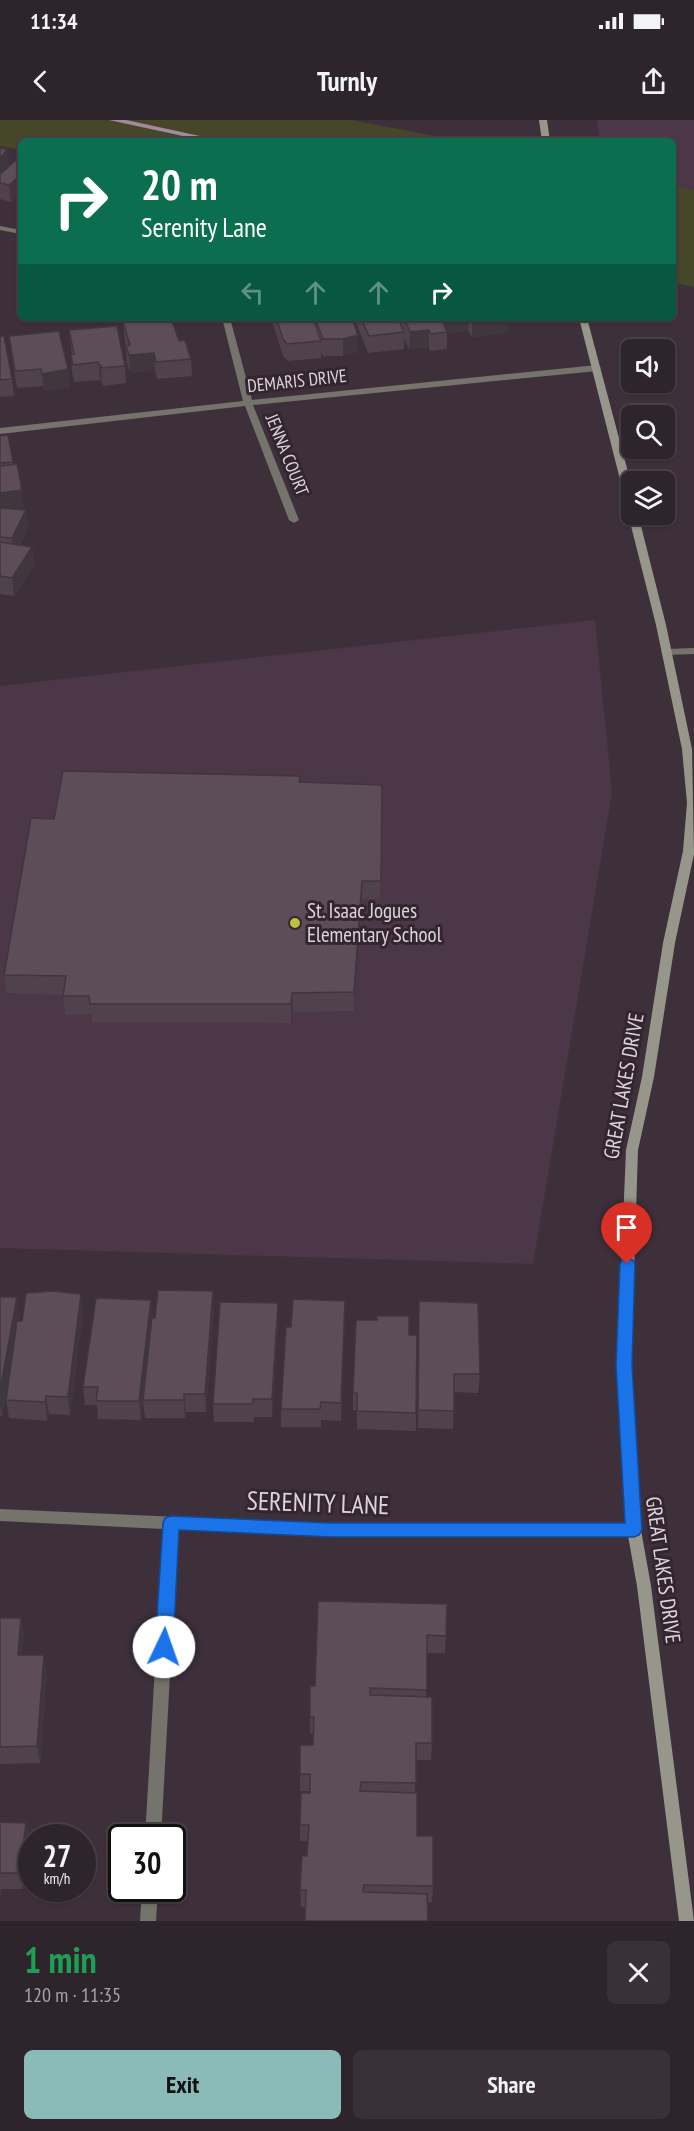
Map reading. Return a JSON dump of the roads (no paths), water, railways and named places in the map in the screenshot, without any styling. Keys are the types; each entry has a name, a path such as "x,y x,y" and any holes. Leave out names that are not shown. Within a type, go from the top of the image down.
{"street":[{"path":"543,120 546,138"},
{"path":"0,228 18,231"},
{"name":"JENNA COURT","path":"227,321 248,403 294,520"},
{"path":"584,321 623,471"},
{"name":"DEMARIS DRIVE","path":"0,431 248,403 597,368"},
{"name":"GREAT LAKES DRIVE","path":"636,525 687,749 692,803 689,851 669,943 648,1077 632,1150 624,1365 634,1530 644,1586 687,1921"},
{"path":"666,651 694,651"},
{"name":"SERENITY LANE","path":"0,1515 243,1524 331,1530 634,1530"},
{"path":"154,1824 171,1523"},
{"path":"148,1921 149,1902"}],"waterway":[{"path":"113,120 204,138"}],"place":[{"name":"St. Isaac Jogues Elementary School","path":"295,923"}]}
